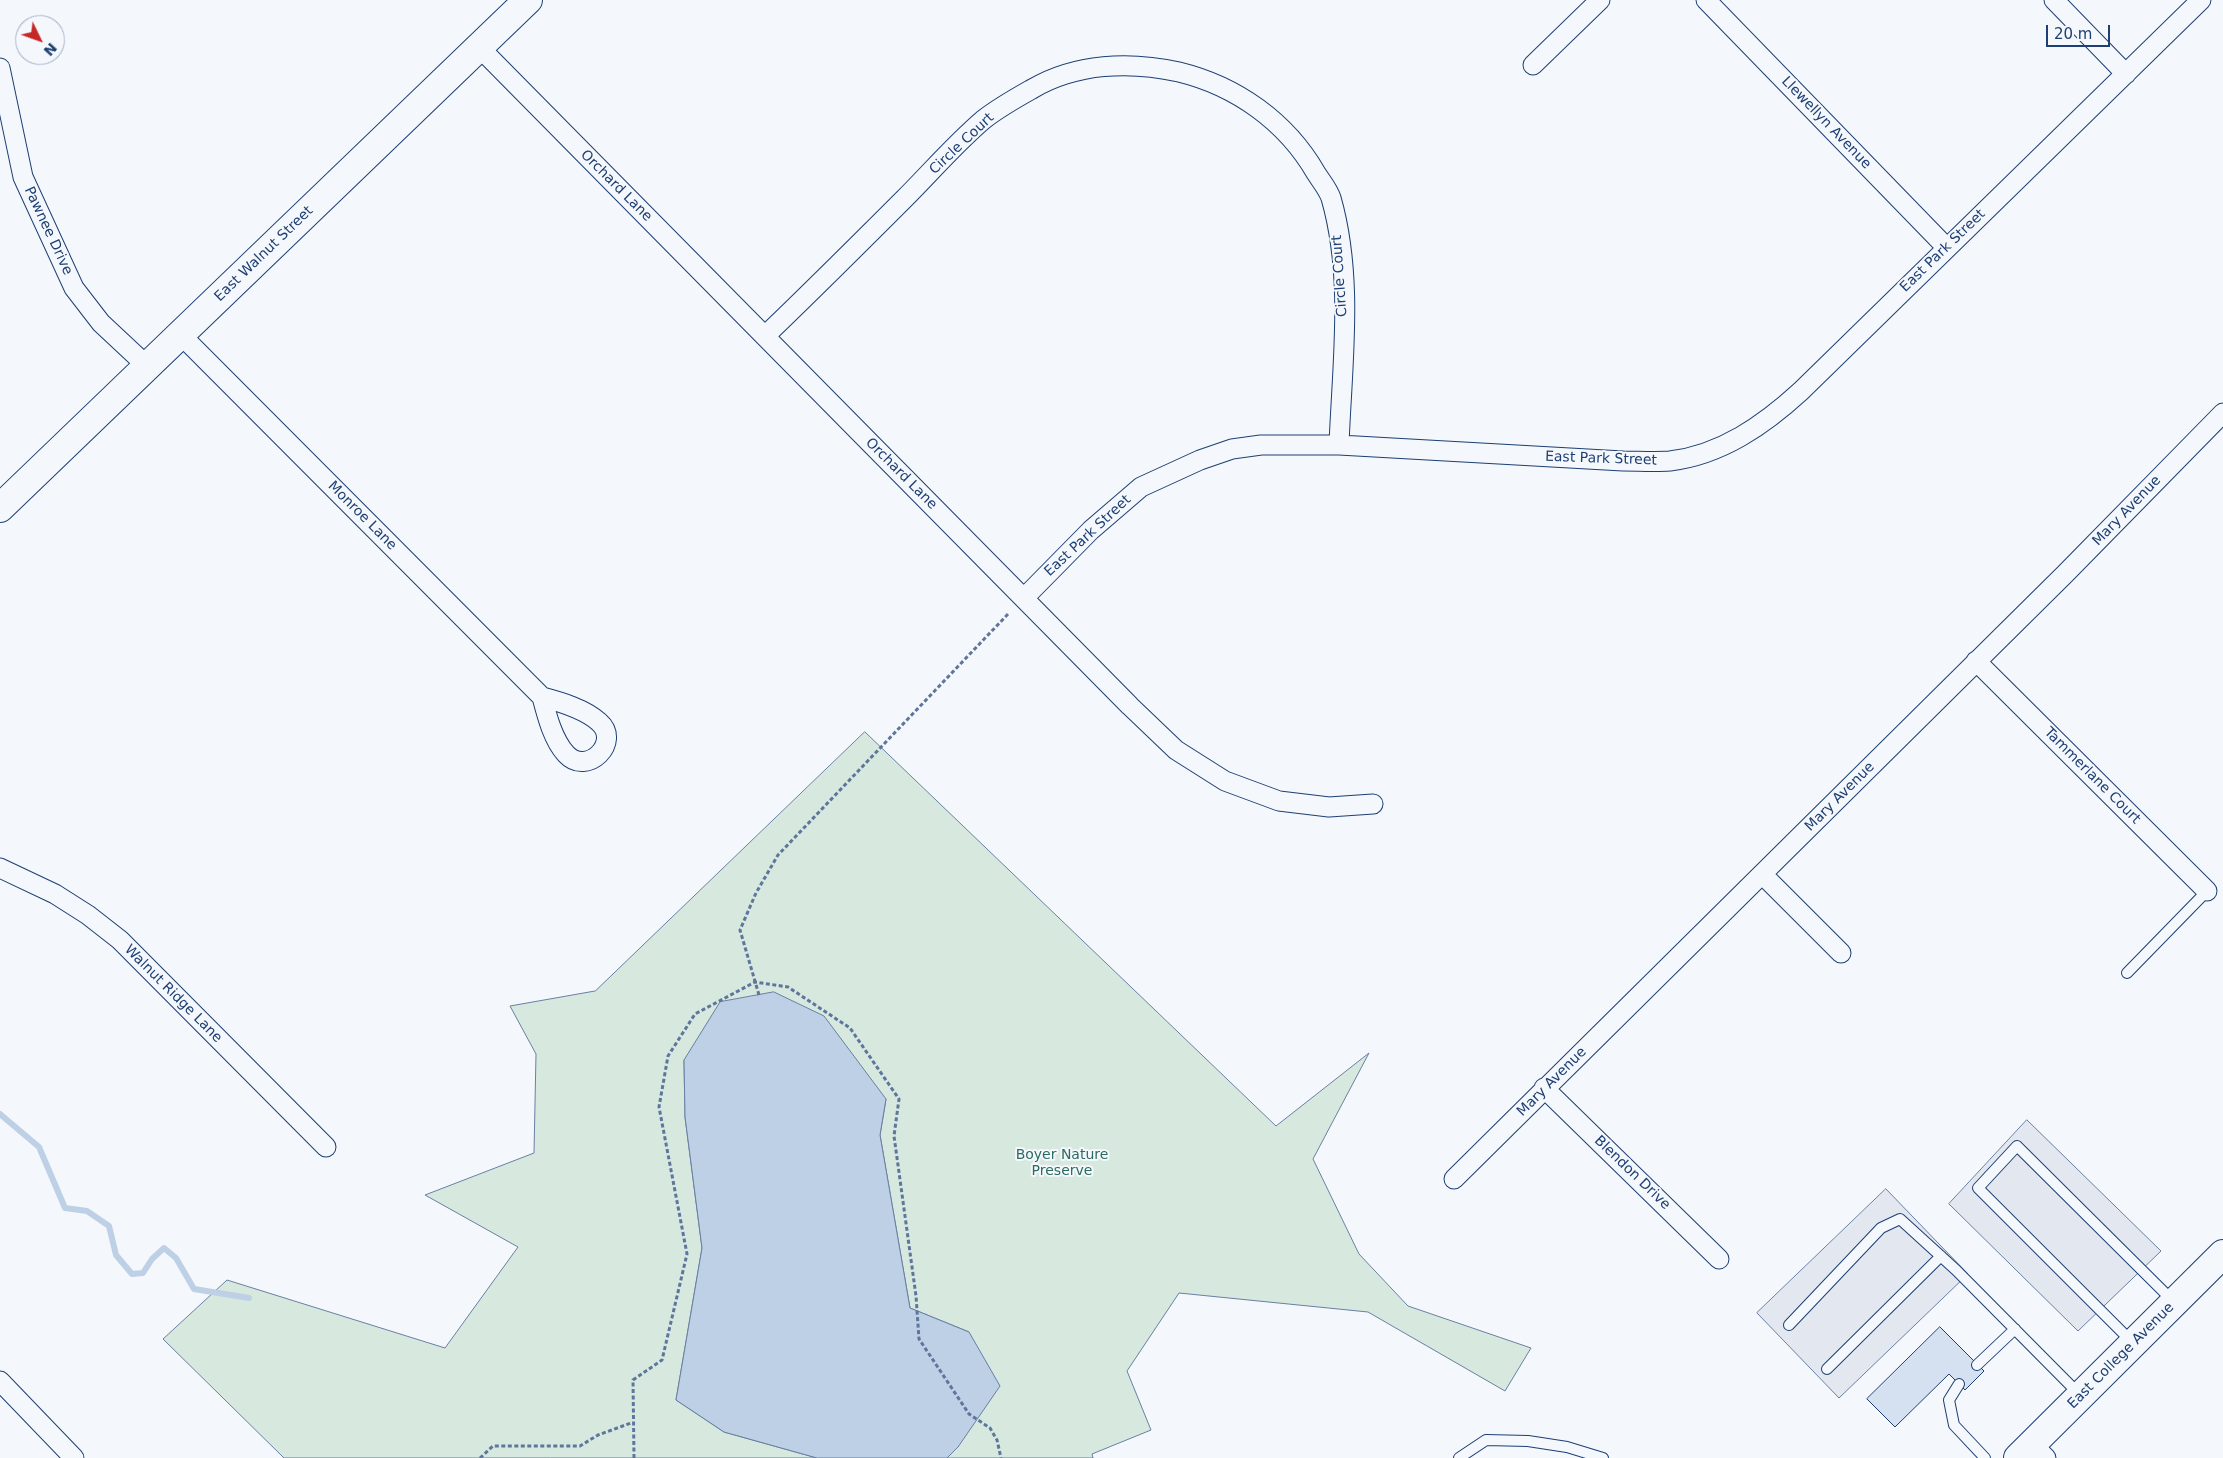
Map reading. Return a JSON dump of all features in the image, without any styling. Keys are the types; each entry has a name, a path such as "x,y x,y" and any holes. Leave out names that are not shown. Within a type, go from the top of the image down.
{"main road":[{"name":"East Walnut Street","path":"0,508 528,0"},
{"name":"East College Avenue","path":"2032,1453 2081,1396 2223,1254"}],"street":[{"path":"1533,65 1600,0"},
{"name":"Llewellyn Avenue","path":"1706,0 1946,246"},
{"path":"2054,0 2126,74"},
{"name":"East Park Street","path":"1024,598 1117,506 1141,487 1172,472 1232,450 1261,445 1339,445 1623,461 1670,461 1714,450 1738,439 1781,409 1946,246 2201,0"},
{"name":"Orchard Lane","path":"479,47 1130,706 1176,750 1225,781 1279,801 1329,807 1373,804"},
{"name":"Circle Court","path":"765,336 984,119 1035,87 1083,68 1122,65 1155,67 1191,76 1223,87 1257,107 1286,132 1311,163 1330,196 1342,253 1345,310 1339,445"},
{"name":"Pawnee Drive","path":"0,68 5,120 23,177 74,288 102,323 147,366"},
{"name":"Monroe Lane","path":"181,335 542,697"},
{"name":"Mary Avenue","path":"1454,1178 2073,566 2223,413"},
{"name":"Tammerlane Court","path":"1976,661 2207,890"},
{"name":"Walnut Ridge Lane","path":"0,868 55,894 88,915 120,940 326,1147"},
{"path":"1762,874 1841,953"},
{"name":"Blendon Drive","path":"1544,1088 1719,1258"},
{"path":"0,1381 74,1458"}],"lane":[{"path":"2127,972 2207,890"},
{"path":"2133,1344 1978,1188 2018,1146 2175,1302"},
{"path":"1789,1325 1881,1228 1900,1219 1941,1256 2081,1396"},
{"path":"1827,1369 1941,1256"},
{"path":"1977,1365 2015,1329"},
{"path":"1959,1384 1949,1400 1954,1425 1985,1458"},
{"path":"1459,1458 1486,1440 1528,1441 1567,1447 1603,1458"}],"path":[{"path":"759,995 740,930 756,893 778,856 1024,598"},
{"path":"634,1458 633,1380 662,1360 687,1254 659,1107 668,1056 694,1014 755,982 788,987 850,1028 899,1098 894,1136 916,1296 919,1339 969,1414 990,1428 997,1440 1001,1458"},
{"path":"480,1458 493,1446 580,1446 598,1435 631,1424"}],"green space":[{"name":"Boyer Nature Preserve","path":"865,732 1276,1126 1369,1053 1313,1159 1359,1254 1408,1306 1531,1348 1505,1391 1368,1312 1179,1293 1127,1371 1151,1430 1092,1454 1093,1458 947,1458 958,1447 969,1332 910,1308 880,1135 886,1099 684,1060 685,1117 702,1248 676,1400 724,1432 817,1458 284,1458 163,1339 227,1280 445,1348 518,1247 425,1195 534,1153 536,1054 510,1006 595,991"}],"shaded area":[{"path":"2027,1120 2161,1251 2078,1331 1949,1204"},
{"path":"1886,1189 1968,1274 1839,1398 1757,1313"}],"water":[{"path":"774,992 824,1016 886,1099 880,1135 910,1308 969,1332 1000,1386 958,1447 947,1458 817,1458 724,1432 676,1400 702,1248 685,1117 684,1060 720,1002"}],"building":[{"path":"1940,1327 1984,1371 1965,1390 1949,1374 1895,1427 1867,1399"}],"waterway":[{"path":"0,1114 39,1147 65,1208 87,1211 109,1226 116,1255 132,1274 143,1273 152,1259 164,1248 176,1258 194,1289 249,1298"}]}
